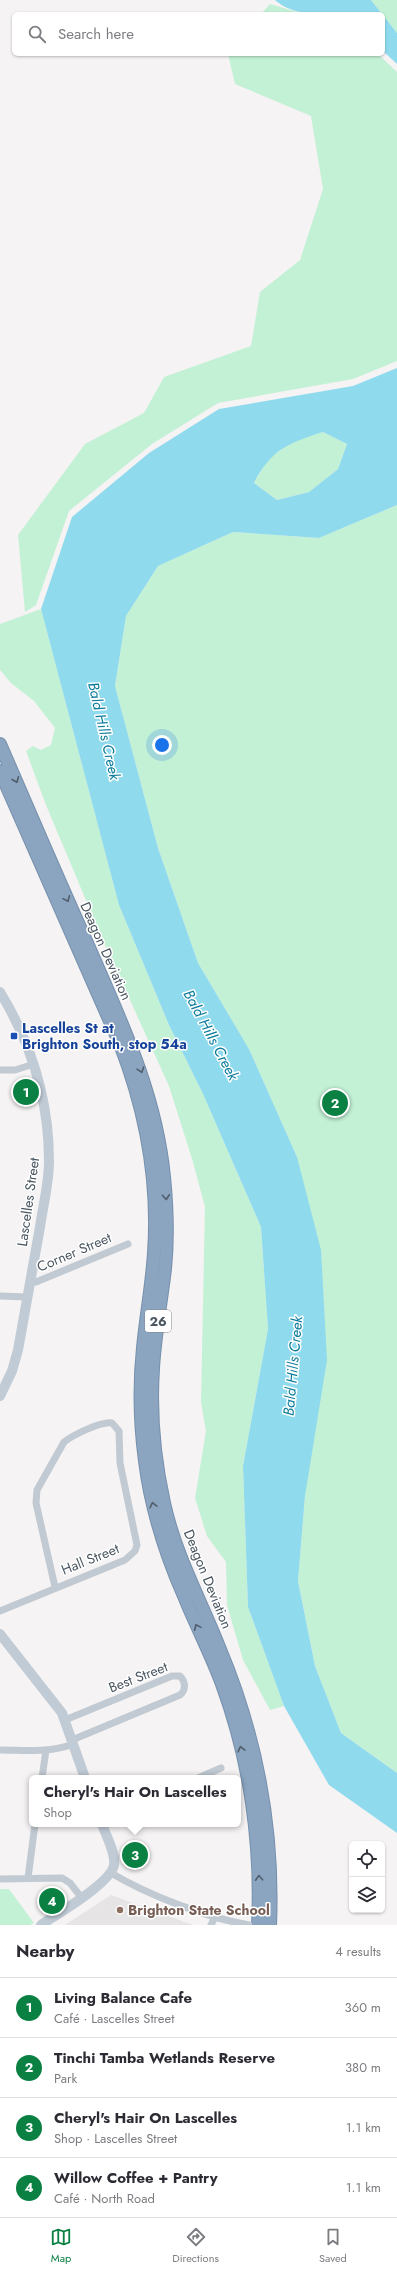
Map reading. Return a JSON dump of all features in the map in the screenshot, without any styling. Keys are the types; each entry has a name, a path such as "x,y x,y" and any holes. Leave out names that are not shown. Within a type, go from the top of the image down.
{"highway":[{"name":"Deagon Deviation","path":"0,744 138,1061 152,1109 162,1156 167,1215 165,1270 153,1367 153,1423 155,1453 172,1533 184,1568 222,1653 251,1740 262,1796 269,1850 270,1925"},
{"name":"Deagon Deviation","path":"0,771 130,1068 144,1118 153,1174 155,1210 153,1272 142,1365 141,1412 145,1463 150,1490 164,1545 183,1595 222,1686 245,1768 256,1834 259,1882 258,1925"}],"street":[{"name":"Lascelles Street","path":"0,992 18,1024 34,1064 43,1098 49,1162 31,1281 17,1355 0,1396"},
{"path":"0,1070 15,1070 34,1064"},
{"name":"Corner Street","path":"31,1281 36,1282 128,1244"},
{"path":"0,1296 27,1297"},
{"name":"Hall Street","path":"0,1611 125,1560 135,1551 137,1545 136,1535 120,1462 119,1431 115,1425 104,1423 70,1437 64,1442 37,1490 36,1503 55,1588"},
{"path":"0,1634 57,1706 65,1720 84,1775"},
{"name":"Best Street","path":"65,1720 172,1676 180,1676 185,1684 185,1688 180,1695 73,1742"},
{"path":"0,1750 46,1750 62,1748 73,1742"},
{"path":"42,1775 46,1750"},
{"path":"205,1775 221,1768"},
{"path":"28,1878 36,1827"},
{"path":"41,1925 105,1880 111,1873 114,1859 103,1827"},
{"path":"111,1873 139,1887 215,1917 249,1925"},
{"path":"0,1879 62,1878 70,1883 81,1897"},
{"path":"211,1925 215,1917"}],"shaded area":[{"name":"Brighton State School","path":"111,1895 193,1925 65,1925"}],"green space":[{"path":"371,0 397,0 397,33 385,18 385,12 380,12"},
{"path":"270,4 297,12 263,12"},
{"path":"228,56 380,56 397,72 397,361 353,379 218,403 152,444 69,511 36,605 25,612 18,535 85,444 144,413 164,377 251,346 260,292 300,260 323,189 311,116 235,84"},
{"path":"323,432 347,444 338,469 309,492 277,500 254,483 268,459 294,441"},
{"path":"397,505 397,1773 341,1733 315,1666 298,1581 305,1496 297,1157 249,1049 198,963 158,848 115,686 126,616 158,566 233,532 319,538"},
{"path":"41,609 119,905 169,1025 203,1094 261,1227 268,1329 243,1466 248,1607 284,1706 270,1710 243,1660 227,1605 226,1562 207,1536 195,1498 206,1431 201,1402 205,1207 193,1162 169,1086 101,936 46,805 26,751 33,746 41,750 51,745 55,728 34,701 11,683 0,670 0,624"},
{"path":"0,1889 9,1889 34,1923 30,1925 0,1925"}],"water":[{"path":"275,0 371,0 380,12 302,12 285,7"},
{"path":"385,18 397,33 397,64 385,53"},
{"name":"Bald Hills Creek","path":"397,368 397,505 319,538 233,532 158,566 126,616 115,686 158,848 198,963 249,1049 297,1157 321,1250 327,1360 305,1496 298,1581 315,1666 341,1733 397,1773 397,1833 329,1785 284,1706 248,1607 243,1466 268,1329 261,1227 203,1094 169,1025 119,905 41,609 72,517 149,453 219,409 353,386","holes":["323,432 347,444 338,469 309,492 277,500 254,483 260,472 274,455 290,444"]}],"place":[{"name":"Lascelles St at Brighton South, stop 54a","path":"14,1036"},
{"name":"Living Balance Cafe","path":"26,1092"},
{"name":"Tinchi Tamba Wetlands Reserve","path":"335,1103"},
{"name":"Cheryl's Hair On Lascelles","path":"135,1855"},
{"name":"Willow Coffee + Pantry","path":"52,1901"},
{"name":"Brighton State School","path":"120,1910"}]}
